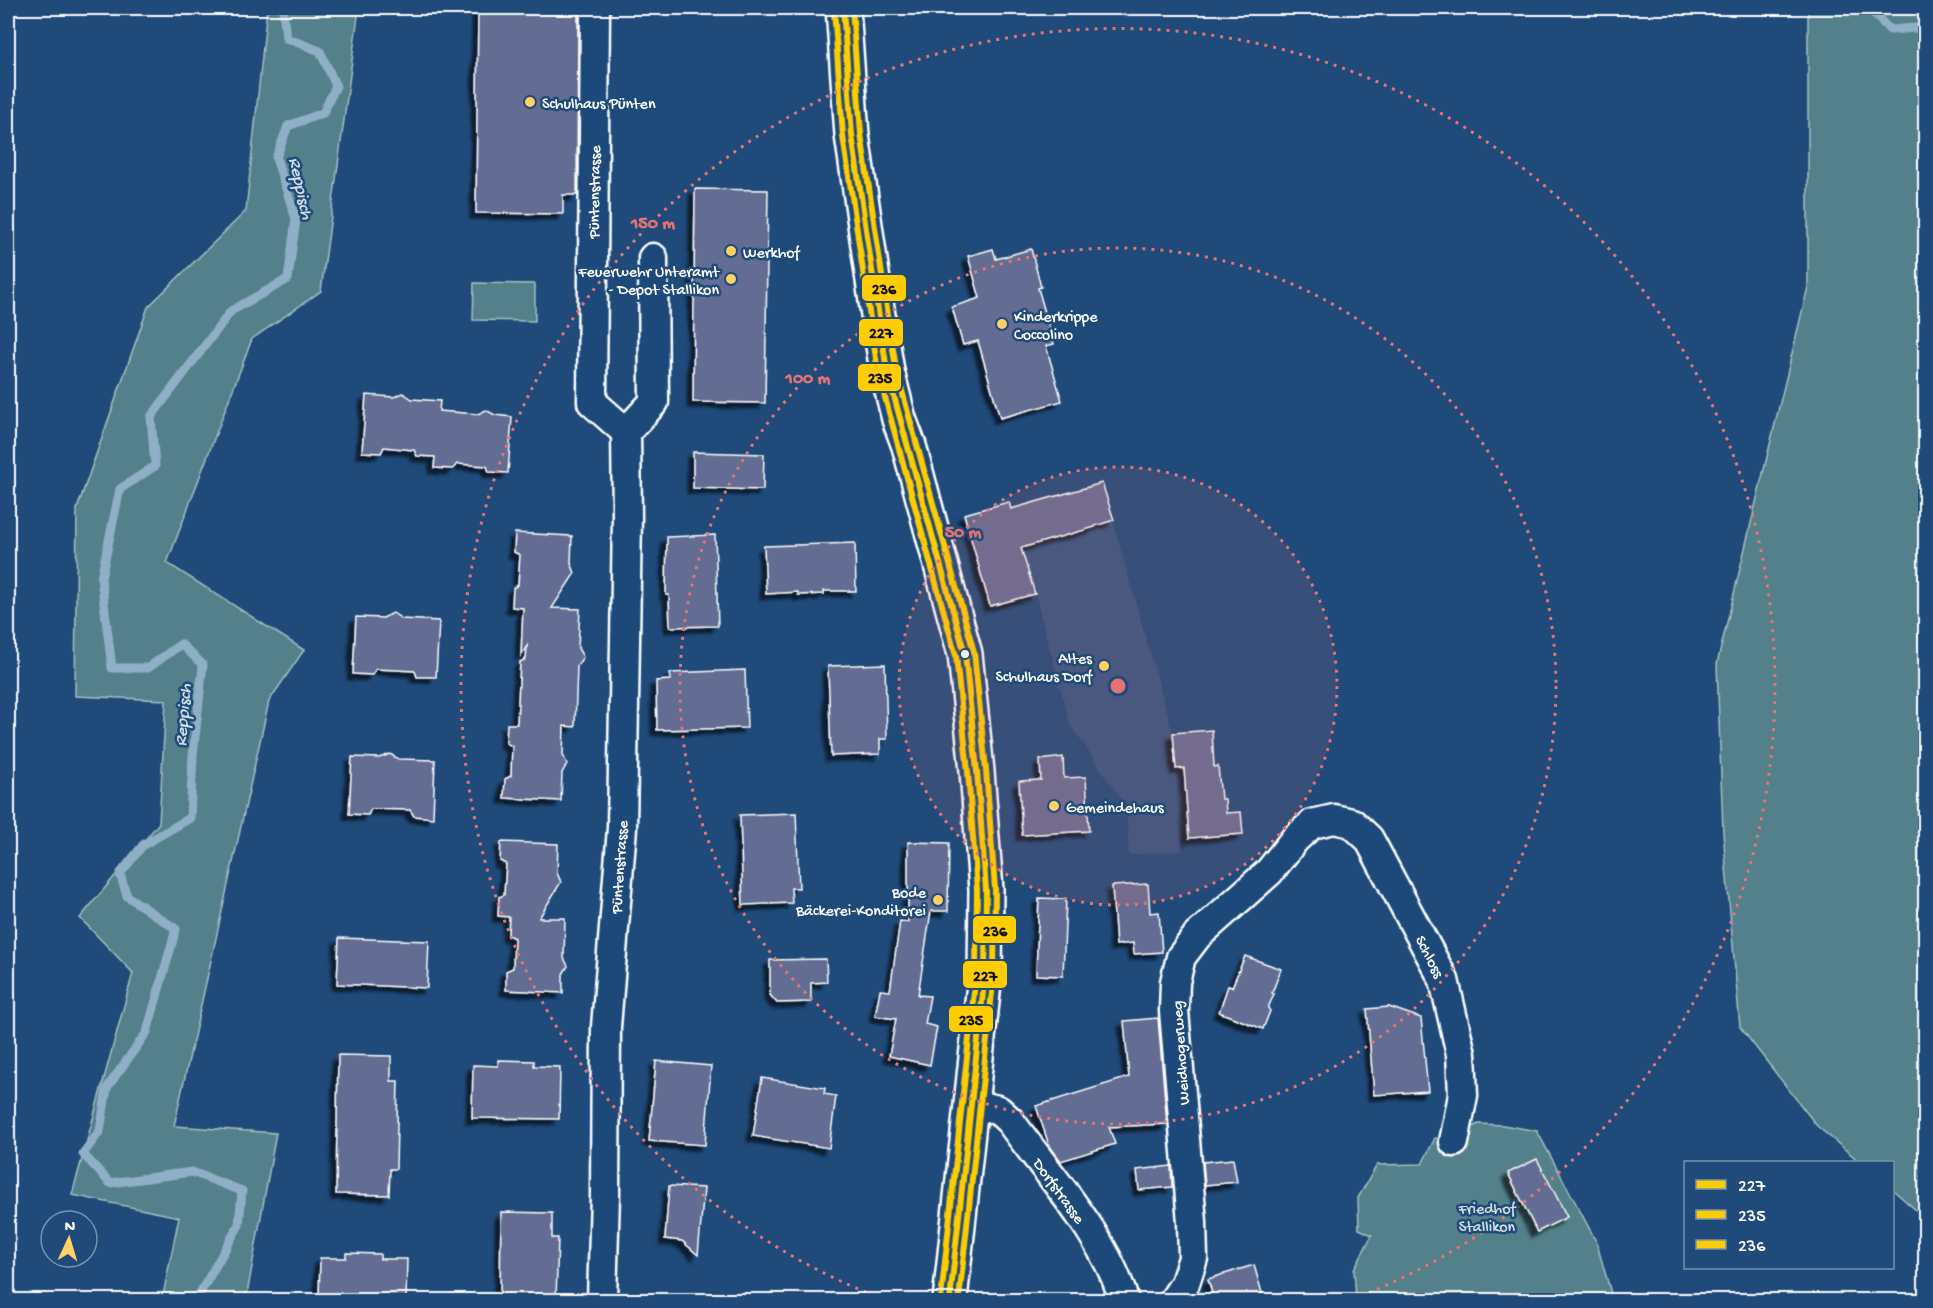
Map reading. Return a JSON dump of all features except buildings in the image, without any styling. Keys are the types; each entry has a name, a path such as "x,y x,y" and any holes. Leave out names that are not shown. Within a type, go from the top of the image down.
{"main road":[{"path":"843,8 852,135 887,371 965,654 977,771 986,890 986,974 950,1300"}],"street":[{"name":"Püntenstrasse","path":"596,8 592,402 626,432 627,517 622,828 606,1027 602,1300"},
{"path":"626,432 654,402 653,258"},
{"name":"Weidhogerweg","path":"1174,1300 1185,1283 1193,1258 1174,1011 1175,982 1181,957 1197,936 1269,872 1295,839 1312,824 1334,819 1352,824"},
{"name":"Schloss","path":"1352,824 1369,839 1444,980 1461,1054 1463,1095 1454,1142"},
{"name":"Dorfstrasse","path":"971,1104 998,1110 1010,1120 1106,1254 1125,1300"}],"shaded area":[{"name":"Altes Schulhaus Dorf","path":"1102,483 1173,733 1212,730 1214,766 1218,766 1221,799 1225,799 1227,835 1181,838 1182,851 1129,855 1126,806 1070,725 1035,594 990,606 964,514 1009,502 1011,509"}],"green space":[{"path":"267,8 359,8 321,291 252,339 167,563 304,650 269,701 174,1126 276,1133 246,1300 162,1300 179,1217 72,1195 133,973 80,918 159,823 166,700 75,696 77,509 148,307 246,211"},
{"path":"1808,8 1925,8 1925,1218 1894,1191 1894,1161 1859,1161 1817,1126 1740,1027 1723,832 1717,664 1808,287"},
{"path":"474,283 535,284 535,321 473,320"},
{"name":"Friedhof Stallikon","path":"1478,1124 1503,1125 1537,1131 1596,1241 1613,1300 1356,1300 1354,1269 1372,1235 1359,1229 1358,1198 1377,1165 1422,1164 1435,1138 1449,1140"}],"waterway":[{"name":"Reppisch","path":"196,1300 239,1225 242,1191 192,1172 110,1183 83,1154 100,1131 107,1088 147,1032 176,929 127,896 120,874 143,845 190,818 193,755 203,665 181,644 148,668 112,668 101,578 120,489 155,466 151,417 231,311 288,279 296,219 276,158 288,126 323,113 336,86 320,51 286,38 283,10 286,8"},
{"path":"1868,8 1890,30 1926,29"}],"transit line":[{"name":"227","path":"843,8 852,135 887,371 965,654 977,771 986,890 985,974 950,1300"},
{"name":"236","path":"852,8 861,134 896,369 974,652 986,770 995,889 994,974 959,1300"},
{"name":"235","path":"834,9 843,136 878,372 956,656 968,772 977,890 976,973 941,1299"}],"place":[{"name":"Schulhaus Pünten","path":"530,102"},
{"name":"Werkhof","path":"731,251"},
{"name":"Feuerwehr Unteramt - Depot Stallikon","path":"731,279"},
{"name":"Kinderkrippe Coccolino","path":"1002,324"},
{"name":"Altes Schulhaus Dorf","path":"1104,666"},
{"name":"Gemeindehaus","path":"1054,806"},
{"name":"Bode Bäckerei-Konditorei","path":"938,900"}]}
